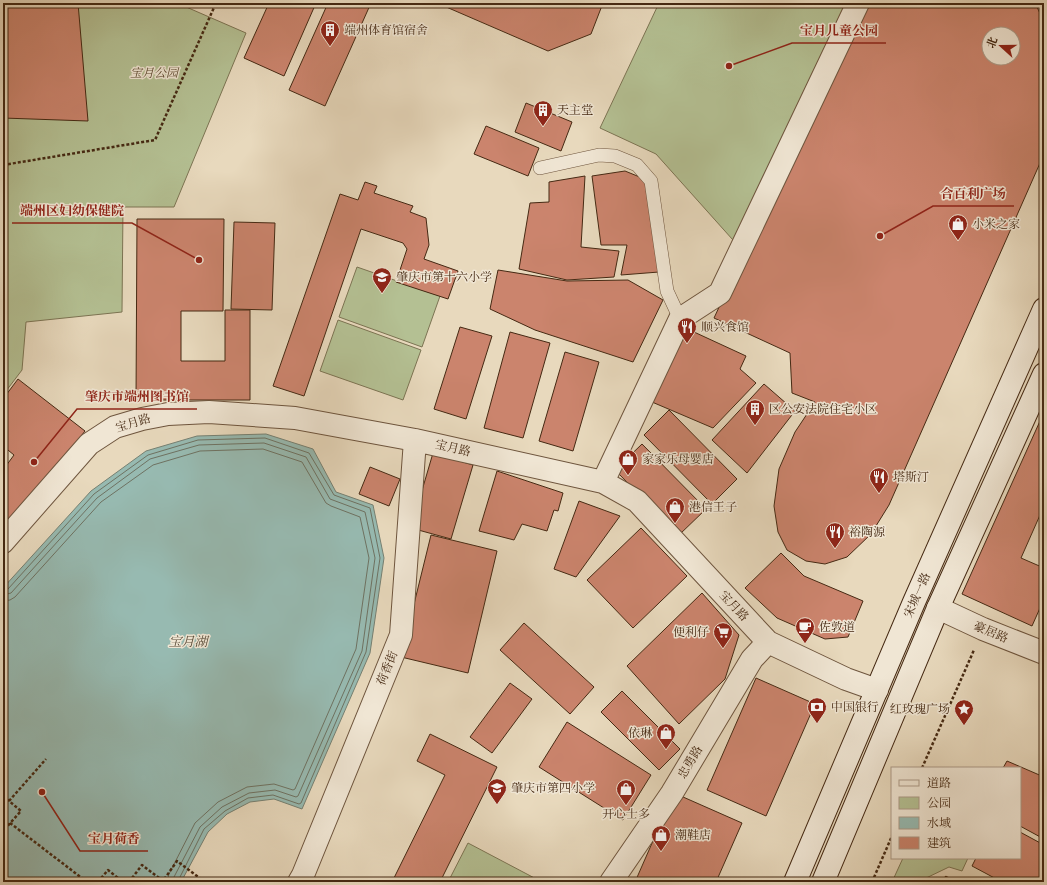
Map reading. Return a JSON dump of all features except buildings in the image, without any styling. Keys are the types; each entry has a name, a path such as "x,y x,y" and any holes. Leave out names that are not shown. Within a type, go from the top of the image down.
{"street":[{"path":"603,482 680,319 720,293 858,3"},
{"name":"宋城一路","path":"795,882 917,595 1044,310"},
{"name":"宋城一路","path":"824,882 938,608 1044,374"},
{"name":"宝月路","path":"3,542 89,444 116,427 142,419 168,414 209,412 295,418 415,440 603,482 637,501 768,642 846,679 877,690"},
{"name":"荷香街","path":"299,882 400,635 415,440"},
{"name":"豪居路","path":"938,608 983,629 1044,653"},
{"name":"忠勇路","path":"611,882 672,793 752,659 768,642"}],"lane":[{"path":"540,168 599,155 615,156 637,165 642,170 652,181 667,291 680,319"}],"path":[{"path":"3,165 155,140 216,3"},
{"path":"922,767 983,629"},
{"path":"9,801 46,759"},
{"path":"3,796 21,811 3,831"},
{"path":"10,823 87,882"},
{"path":"872,882 891,838"},
{"path":"129,882 142,865 163,881 178,861 201,879"},
{"path":"98,882 108,870 123,882"},
{"path":"943,882 946,877 955,882"}],"green space":[{"name":"宝月公园","path":"78,3 177,3 246,33 174,207 123,207 122,312 26,322 22,370 3,395 3,118"},
{"path":"659,3 858,3 741,249 656,154 600,128"},
{"path":"357,267 440,296 422,347 339,317"},
{"path":"338,320 421,350 403,400 320,371"},
{"path":"468,843 542,882 448,882"},
{"path":"903,859 968,859 962,871 949,867 922,880 921,882 892,882"}],"water":[{"name":"宝月湖","path":"266,434 313,449 336,492 373,505 384,558 370,653 302,809 274,799 250,802 227,814 208,832 181,882 3,882 3,588 91,491 146,451 197,436"}],"place":[{"name":"端州体育馆宿舍","path":"330,47"},
{"name":"宝月儿童公园","path":"729,66"},
{"name":"天主堂","path":"543,127"},
{"name":"合百利广场","path":"880,236"},
{"name":"小米之家","path":"958,241"},
{"name":"端州区妇幼保健院","path":"199,260"},
{"name":"肇庆市第十六小学","path":"382,294"},
{"name":"顺兴食馆","path":"687,344"},
{"name":"区公安法院住宅小区","path":"755,426"},
{"name":"肇庆市端州图书馆","path":"34,462"},
{"name":"家家乐母婴店","path":"628,476"},
{"name":"塔斯汀","path":"879,494"},
{"name":"港信王子","path":"675,524"},
{"name":"裕陶源","path":"835,549"},
{"name":"佐敦道","path":"805,644"},
{"name":"便利仔","path":"723,649"},
{"name":"中国银行","path":"817,724"},
{"name":"红玫瑰广场","path":"964,726"},
{"name":"依琳","path":"666,750"},
{"name":"宝月荷香","path":"42,792"},
{"name":"肇庆市第四小学","path":"497,805"},
{"name":"开心士多","path":"626,806"},
{"name":"潮鞋店","path":"661,852"}]}
